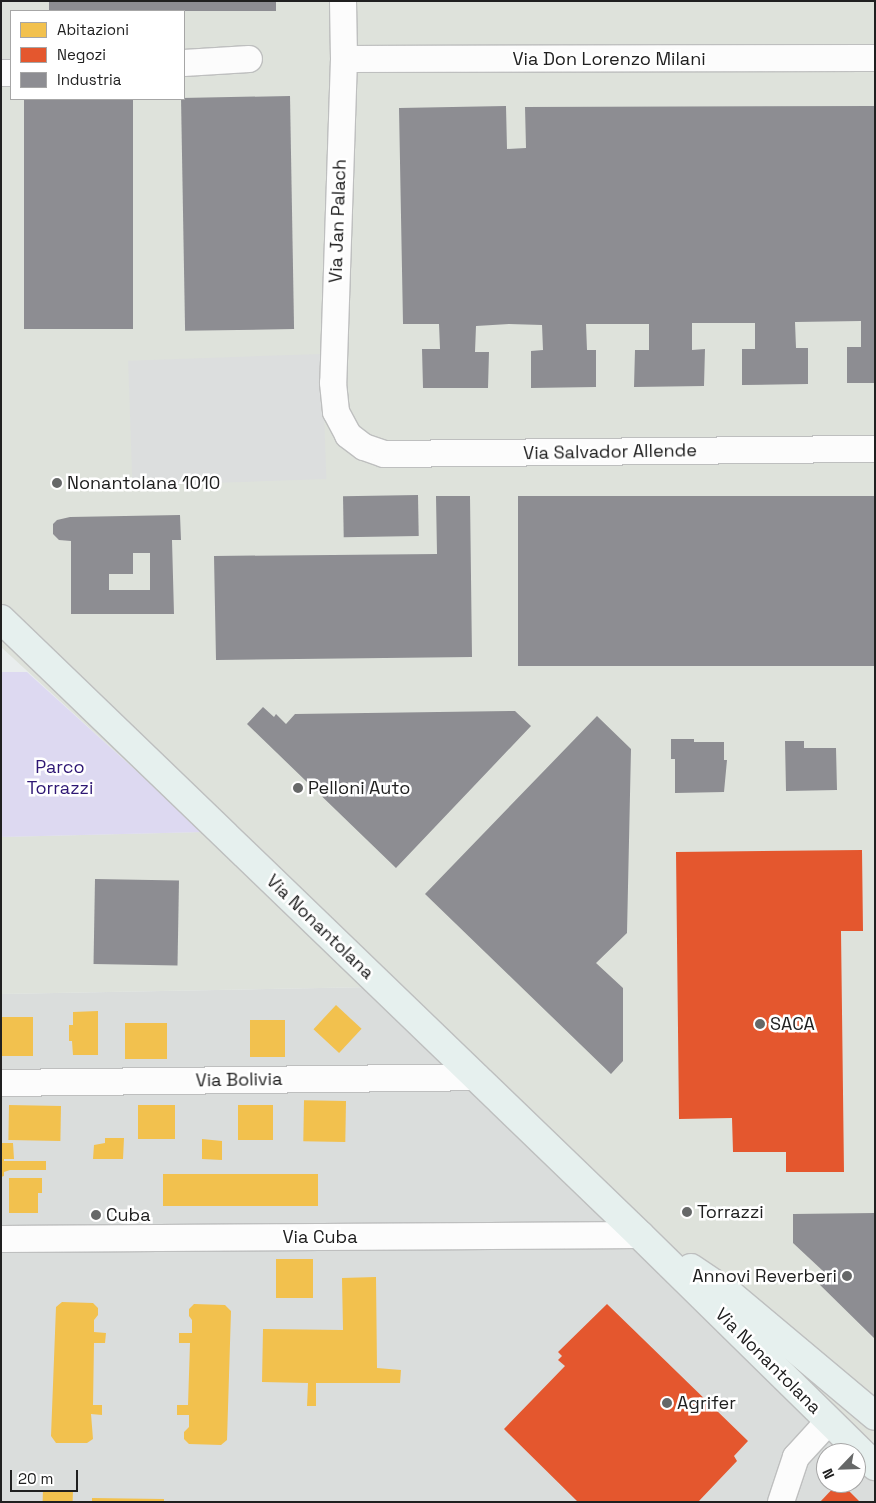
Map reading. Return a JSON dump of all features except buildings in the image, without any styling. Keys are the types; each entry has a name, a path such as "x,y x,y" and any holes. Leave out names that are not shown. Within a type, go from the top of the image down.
{"main road":[{"name":"Via Nonantolana","path":"1,619 477,1077 875,1466"},
{"name":"Via Nonantolana","path":"640,1235 731,1294 875,1416"}],"street":[{"name":"Via Jan Palach","path":"343,1 344,59 333,383 336,412 350,437"},
{"name":"Via Don Lorenzo Milani","path":"344,59 875,58"},
{"path":"185,63 250,60"},
{"name":"Via Salvador Allende","path":"350,437 364,446 384,454 875,449"},
{"name":"Via Bolivia","path":"1,1083 477,1077"},
{"name":"Via Cuba","path":"1,1239 640,1235"},
{"path":"781,1502 796,1457 829,1420"}],"shaded area":[{"path":"1,1 875,1 875,1444 474,1065 373,987 1,994 1,837 203,832 1,647"},
{"path":"322,354 326,479 132,486 128,361"},
{"path":"373,987 838,1443 816,1443 816,1493 866,1493 866,1471 875,1480 875,1502 1,1502 1,994"}],"green space":[{"name":"Parco Torrazzi","path":"1,672 27,672 204,832 1,837"}],"place":[{"name":"Nonantolana 1010","path":"57,483"},
{"name":"Pelloni Auto","path":"298,788"},
{"name":"SACA","path":"760,1024"},
{"name":"Torrazzi","path":"687,1212"},
{"name":"Cuba","path":"96,1215"},
{"name":"Annovi Reverberi","path":"847,1276"},
{"name":"Agrifer","path":"667,1403"}]}
